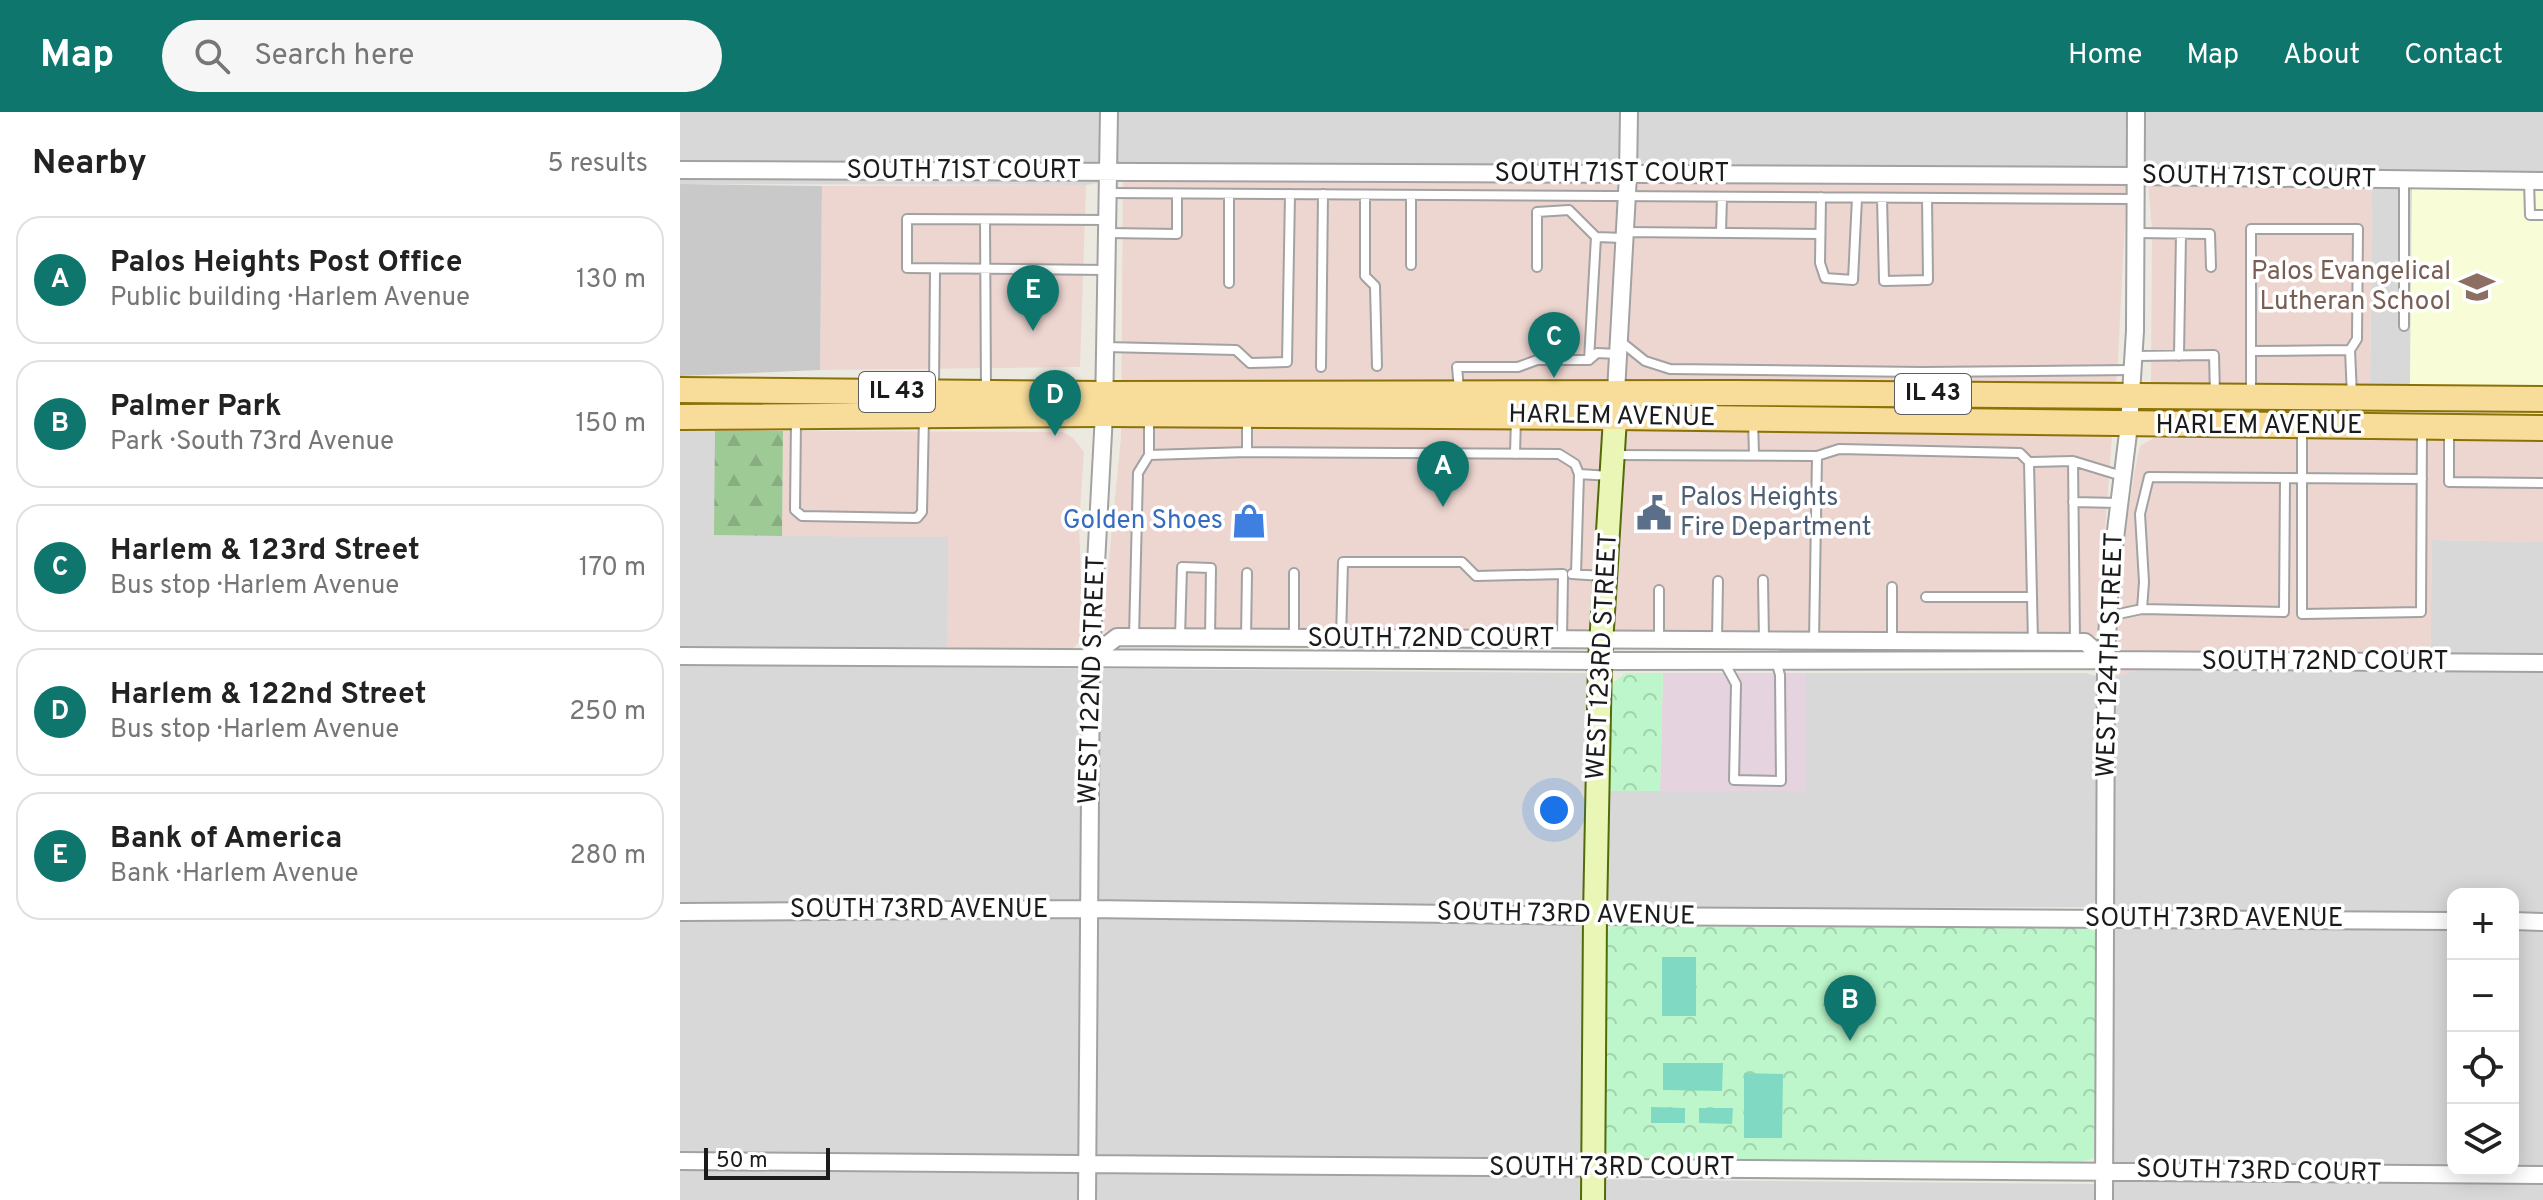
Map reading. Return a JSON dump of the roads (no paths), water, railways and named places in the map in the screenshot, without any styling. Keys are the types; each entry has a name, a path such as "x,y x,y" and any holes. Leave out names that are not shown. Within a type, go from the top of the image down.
{"main road":[{"name":"HARLEM AVENUE","path":"680,417 796,416 929,404 986,393 1104,404 1149,414 1516,416 1616,404 1976,383 2131,395 2543,399"},
{"name":"HARLEM AVENUE","path":"680,390 929,404 1104,404 1459,393 1616,404 1753,419 2543,428"}],"street":[{"name":"WEST 122ND STREET","path":"1087,1200 1091,657 1104,404 1109,112"},
{"name":"WEST 123RD STREET","path":"1593,1200 1601,651 1629,112"},
{"name":"WEST 124TH STREET","path":"2104,1200 2106,660 2133,363 2136,112"},
{"name":"SOUTH 71ST COURT","path":"680,170 2135,176 2536,181"},
{"name":"SOUTH 72ND COURT","path":"1091,657 1117,637 1180,637 1562,640 1601,651 1659,641 2085,642 2106,660"},
{"path":"1764,641 1770,661"},
{"name":"SOUTH 72ND COURT","path":"680,656 1091,657 1601,651 1724,661 2543,663"},
{"name":"SOUTH 73RD AVENUE","path":"680,912 1089,909 1595,916 2447,921"},
{"path":"2519,921 2543,922"},
{"name":"SOUTH 73RD COURT","path":"680,1161 2543,1175"}],"lane":[{"path":"2404,179 2404,326"},
{"path":"2536,181 2530,215 2543,215"},
{"name":"SOUTH 71ST COURT","path":"1107,193 2135,199"},
{"path":"1106,270 907,268 907,219 1107,226 1177,234 1177,194"},
{"path":"1229,194 1229,283"},
{"path":"1105,347 1236,350 1250,363 1287,362 1290,194"},
{"path":"1321,367 1323,194"},
{"path":"1365,195 1365,276 1375,286 1377,366"},
{"path":"1411,195 1411,265"},
{"path":"1559,210 1560,196"},
{"path":"1721,232 1722,197"},
{"path":"1821,197 1820,263 1825,278 1853,280 1857,198"},
{"path":"1882,198 1884,281 1928,280 1927,198"},
{"path":"1537,267 1537,212 1569,210 1596,237 1589,360"},
{"path":"985,220 986,393"},
{"path":"2251,396 2251,229 2358,229 2357,339 2350,350 2352,397"},
{"path":"1596,237 1721,232 1820,234"},
{"path":"2135,233 2210,234 2211,267"},
{"path":"2179,356 2181,234"},
{"path":"796,416 795,510 802,516 917,518 922,512 935,269"},
{"path":"1459,393 1457,367 1518,367 1537,360 1589,360 1597,353 1619,347 1645,361 1670,369 1976,383 2179,356 2214,355 2215,396"},
{"path":"2251,351 2350,350"},
{"path":"1134,637 1138,473 1149,455 1149,414"},
{"path":"1247,415 1247,452"},
{"path":"1515,454 1516,416"},
{"path":"1753,419 1754,455"},
{"path":"2302,426 2302,614 2421,612 2422,427"},
{"path":"2449,427 2449,482 2543,483"},
{"path":"1579,474 1613,466 1754,455 1817,456 1839,449 2020,453 2029,462 2033,642"},
{"path":"1149,455 1247,452 1559,454 1575,464 1579,474 1576,574"},
{"path":"1814,641 1817,456"},
{"path":"2073,461 2075,642"},
{"path":"2029,462 2073,461 2122,476"},
{"path":"2142,609 2144,582 2140,514 2149,477 2422,479"},
{"path":"2109,616 2142,609 2284,612 2285,479"},
{"path":"2073,502 2118,503"},
{"path":"1341,639 1343,562 1462,562 1476,576 1606,576"},
{"path":"2284,564 2302,568"},
{"path":"1180,637 1182,567 1211,568 1210,638"},
{"path":"1246,638 1247,573"},
{"path":"1294,573 1294,638"},
{"path":"1562,640 1563,574"},
{"path":"1763,580 1764,641"},
{"path":"1717,641 1718,581"},
{"path":"1892,587 1892,642"},
{"path":"1659,590 1659,641"},
{"path":"1926,597 2032,597"},
{"path":"1724,661 1736,684 1734,780 1781,781 1780,675 1770,661"}],"place":[{"name":"Palos Evangelical Lutheran School","path":"2477,287"},
{"name":"Bank of America","path":"1033,331"},
{"name":"Harlem & 123rd Street","path":"1554,378"},
{"name":"Harlem & 122nd Street","path":"1055,436"},
{"name":"Palos Heights Post Office","path":"1443,507"},
{"name":"Palos Heights Fire Department","path":"1654,513"},
{"name":"Golden Shoes","path":"1249,521"},
{"name":"Palmer Park","path":"1850,1041"}]}
